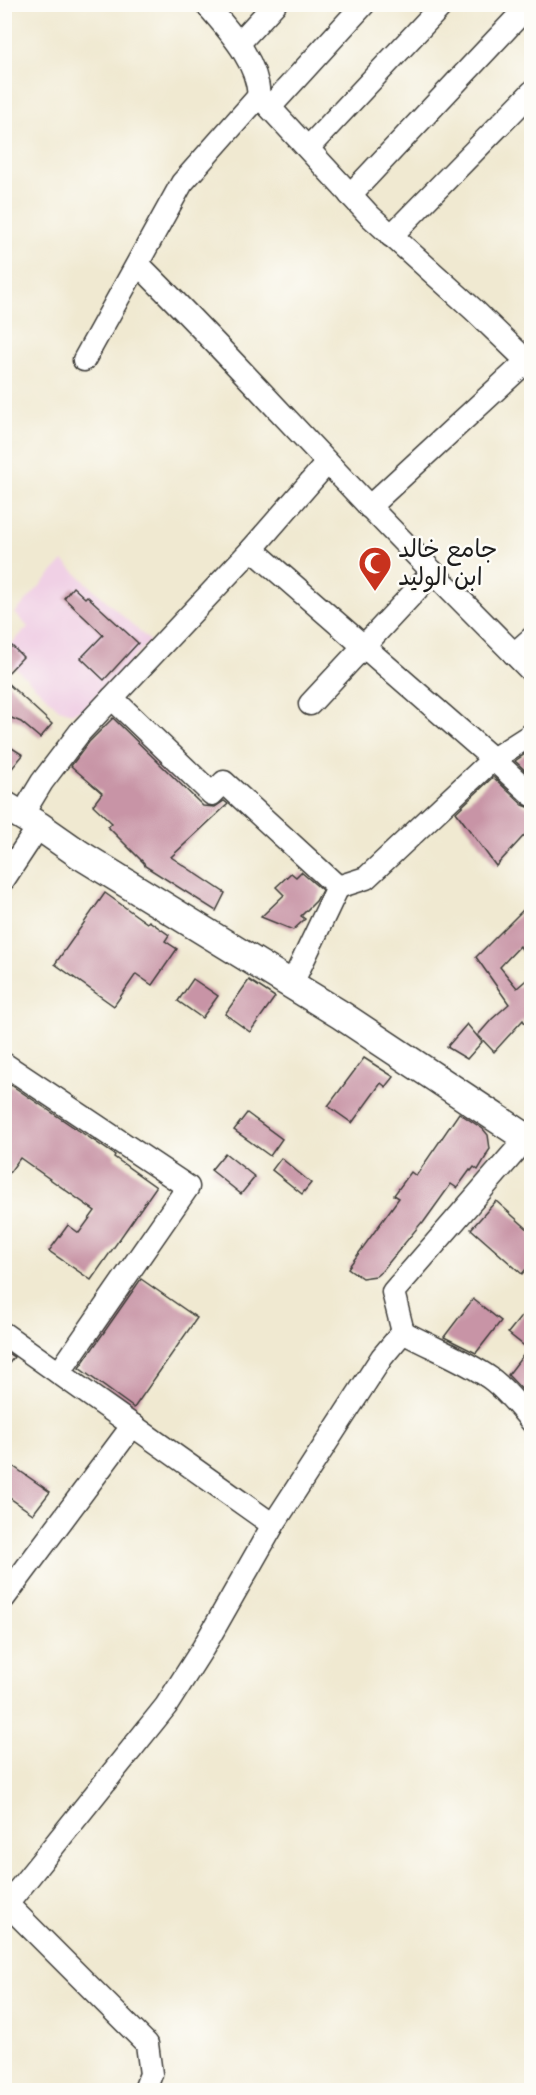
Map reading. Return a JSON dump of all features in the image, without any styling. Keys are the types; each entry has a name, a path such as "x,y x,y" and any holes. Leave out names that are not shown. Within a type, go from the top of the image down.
{"main road":[{"path":"22,815 67,834 105,855 297,973 490,1098 512,1109 528,1131"},
{"path":"22,815 79,854 528,1131"}],"street":[{"path":"206,4 239,43 265,101 350,195 391,236 529,363 369,507"},
{"path":"239,43 275,4"},
{"path":"84,360 182,183 364,4"},
{"path":"308,148 443,4"},
{"path":"350,195 530,4"},
{"path":"391,236 531,92"},
{"path":"138,264 185,310 369,507 531,672"},
{"path":"4,879 22,815 42,782 80,732 252,549 327,463"},
{"path":"252,549 493,759 531,795"},
{"path":"310,704 434,572"},
{"path":"514,654 531,638"},
{"path":"112,698 212,794 224,782 338,887"},
{"path":"297,973 338,887 366,878 493,759 531,734"},
{"path":"4,1064 189,1188 59,1373"},
{"path":"528,1131 393,1292 403,1332 492,1379 521,1408 531,1422"},
{"path":"145,2091 151,2074 147,2044 6,1902 166,1706 203,1648 273,1525 382,1357 403,1332"},
{"path":"4,1334 273,1525"},
{"path":"4,1598 133,1425"}],"shaded area":[{"path":"63,561 150,641 84,709 72,713 59,709 5,658 4,651 28,627 15,613"}],"building":[{"path":"73,587 85,598 87,596 138,643 104,680 81,658 103,635 64,598"},
{"path":"12,646 23,657 4,677 4,654"},
{"path":"4,680 52,724 40,738 21,722 4,715"},
{"path":"113,718 203,806 215,807 224,801 228,804 171,857 225,893 216,911 145,866 108,827 112,823 93,805 102,793 71,766 89,742"},
{"path":"4,743 23,755 4,778"},
{"path":"531,750 531,776 515,761"},
{"path":"493,777 523,805 531,808 531,828 496,866 456,812"},
{"path":"301,872 322,890 316,901 301,916 305,919 293,930 261,917 284,895 276,887 291,873 296,877"},
{"path":"105,893 147,923 149,921 169,935 165,941 177,949 152,985 136,974 114,1006 55,964"},
{"path":"531,902 531,965 520,946 500,967 517,988 531,976 531,1033 523,1020 494,1052 478,1035 509,1004 476,957"},
{"path":"193,979 218,996 202,1018 178,1001"},
{"path":"249,980 275,997 250,1032 225,1014"},
{"path":"467,1024 482,1042 467,1059 447,1047"},
{"path":"364,1058 394,1077 386,1087 381,1083 352,1123 328,1106"},
{"path":"11,1085 115,1155 114,1157 156,1187 91,1280 49,1251 68,1225 79,1233 95,1211 20,1158 4,1180 4,1094"},
{"path":"247,1113 282,1139 270,1156 234,1130"},
{"path":"459,1113 488,1135 490,1149 487,1155 478,1170 474,1167 470,1170 457,1188 451,1184 423,1223 382,1271 376,1276 362,1278 348,1268 399,1198 394,1195 411,1172 416,1176"},
{"path":"225,1153 255,1177 241,1194 211,1170"},
{"path":"281,1158 311,1183 302,1194 272,1170"},
{"path":"496,1201 531,1232 531,1263 522,1274 471,1229"},
{"path":"141,1279 197,1318 134,1408 79,1368"},
{"path":"473,1299 501,1321 476,1353 444,1337"},
{"path":"524,1313 531,1319 531,1399 508,1375 528,1349 508,1333"},
{"path":"4,1351 14,1357 4,1370"},
{"path":"4,1460 50,1492 33,1514 4,1494"}],"place":[{"name":"جامع خالد ابن الوليد","path":"375,592"}]}
